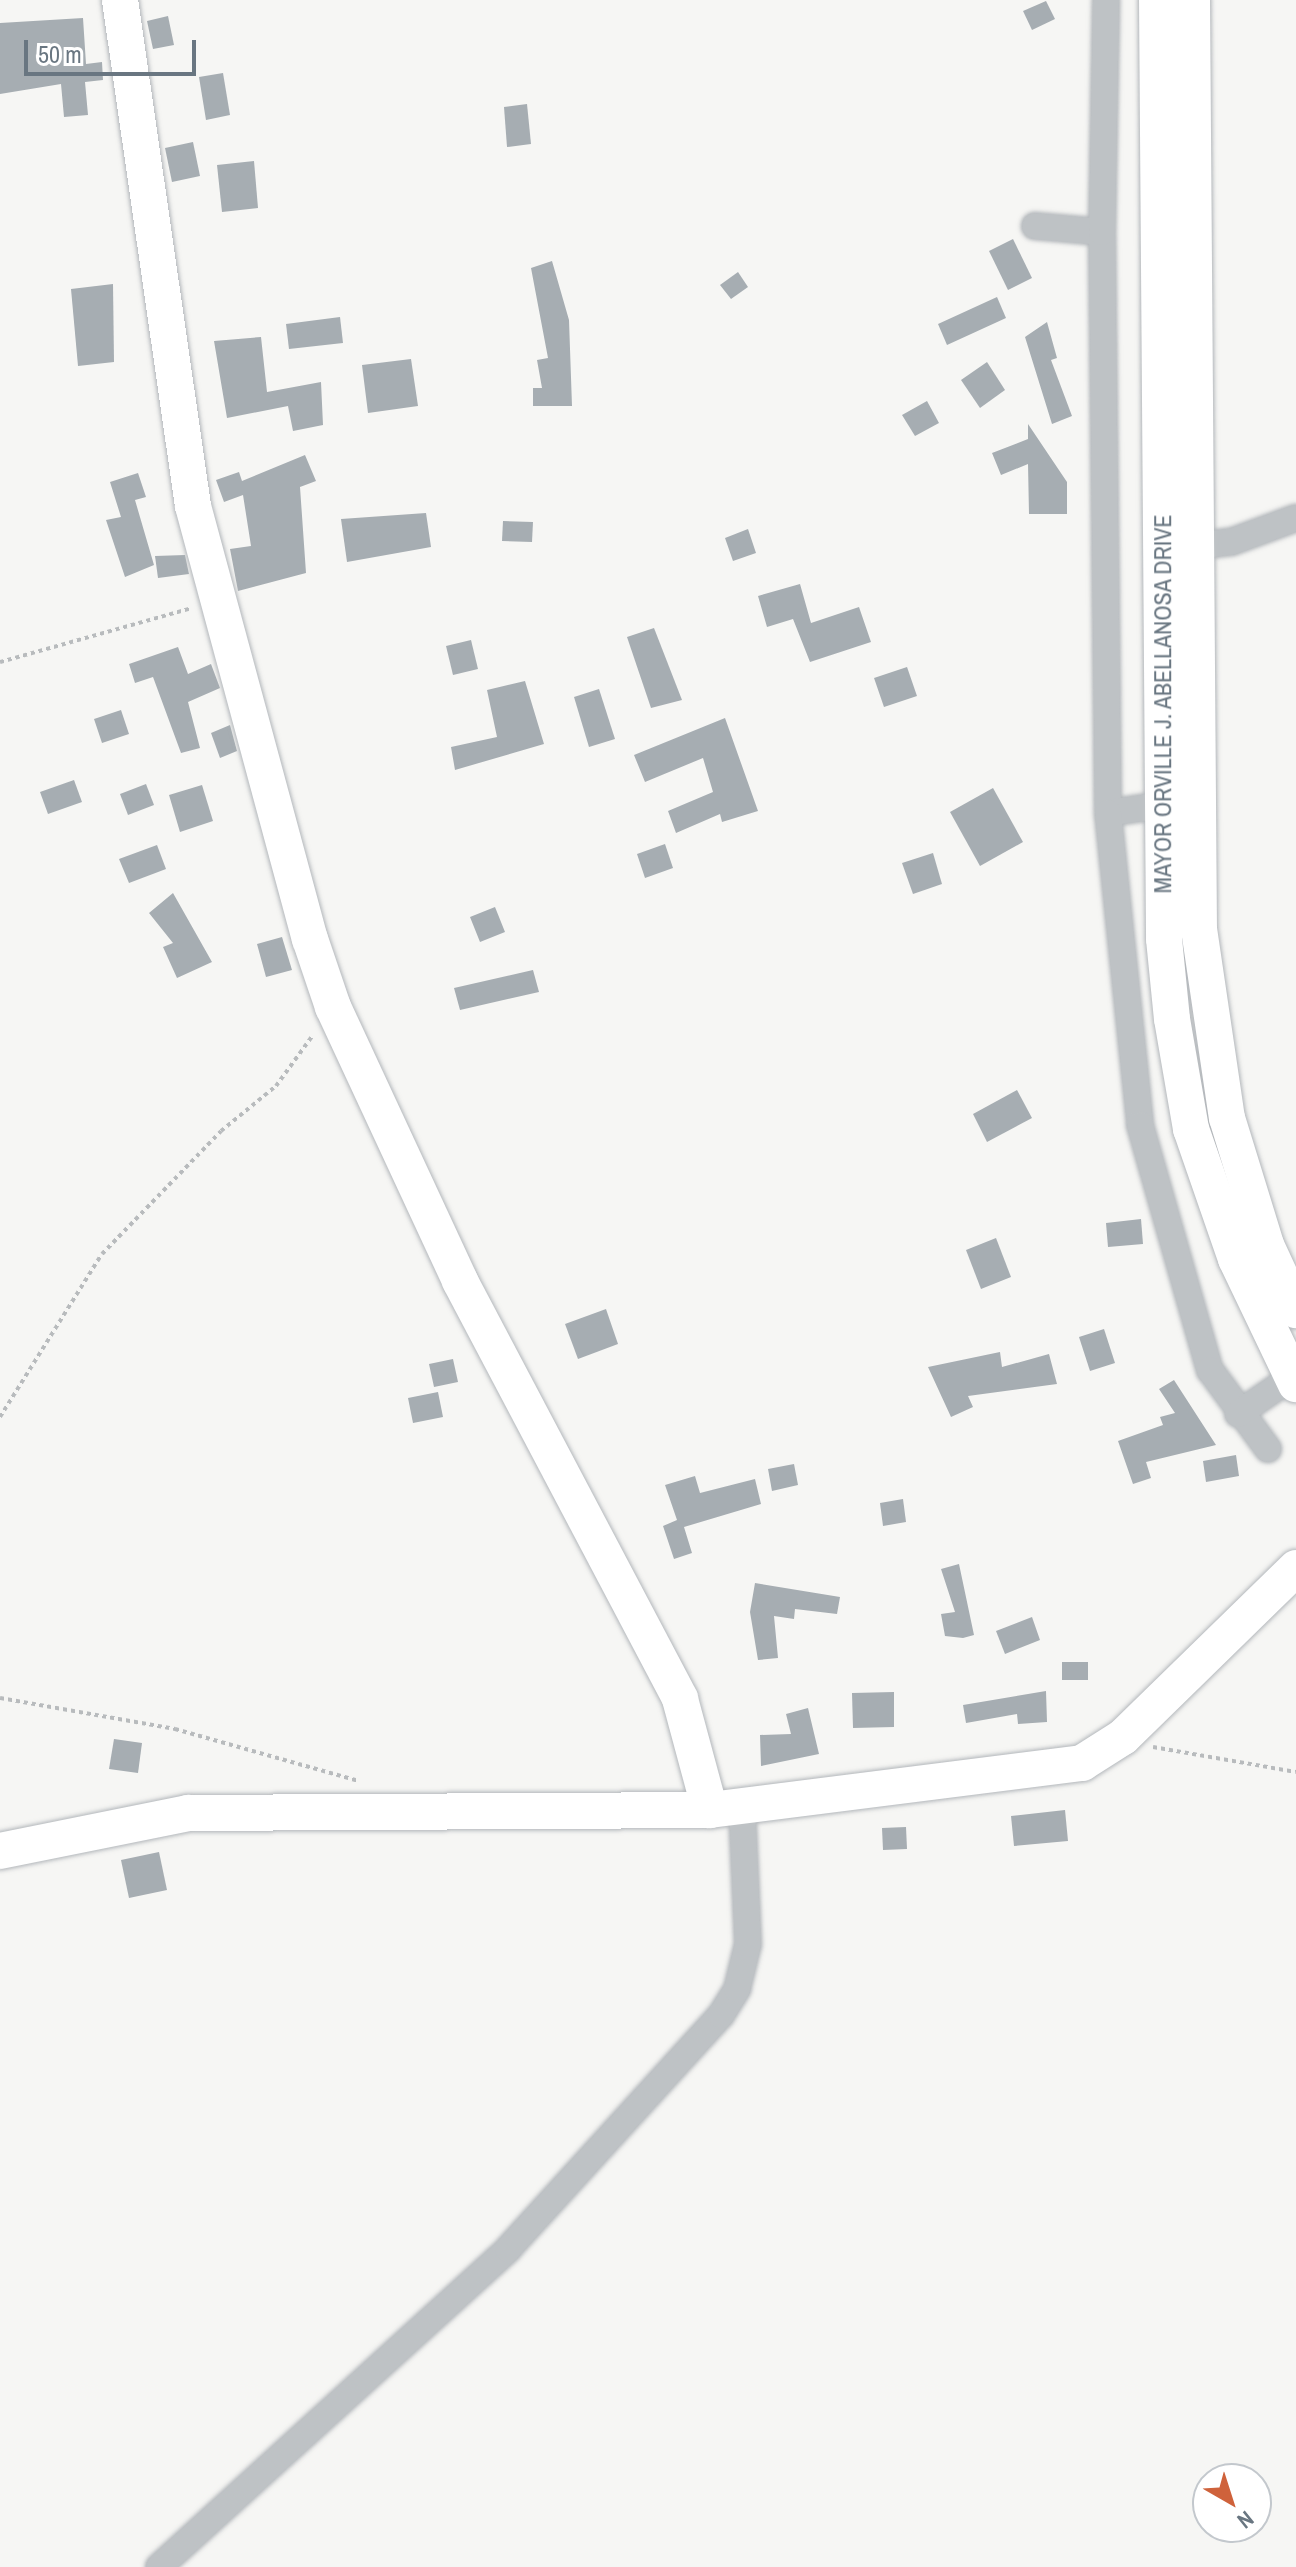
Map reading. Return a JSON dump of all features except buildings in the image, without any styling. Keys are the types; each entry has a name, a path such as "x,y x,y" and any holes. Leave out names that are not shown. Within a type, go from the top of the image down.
{"street":[{"path":"120,0 175,403 218,602 333,1007 460,1281 680,1699 726,1809 748,1944 737,1989 721,2015 508,2249 159,2567"},
{"path":"1106,0 1102,232 1108,813 1140,1125 1210,1370 1238,1414 1268,1449"},
{"name":"MAYOR ORVILLE J. ABELLANOSA DRIVE","path":"1157,0 1164,939 1191,1129 1236,1259 1294,1381"},
{"name":"MAYOR ORVILLE J. ABELLANOSA DRIVE","path":"1192,0 1199,914 1207,1020 1231,1132 1266,1245 1296,1310"},
{"path":"1035,226 1102,232"},
{"path":"1196,546 1231,542 1296,518"},
{"path":"1108,813 1163,805"},
{"path":"1238,1414 1294,1381"},
{"path":"0,1851 188,1813 726,1809 1082,1763 1123,1737 1296,1568"}],"path":[{"path":"0,662 218,602"},
{"path":"0,1417 102,1254 221,1131 276,1086 333,1007"},
{"path":"0,1698 175,1729 372,1785"},
{"path":"1123,1737 1296,1772"}]}
